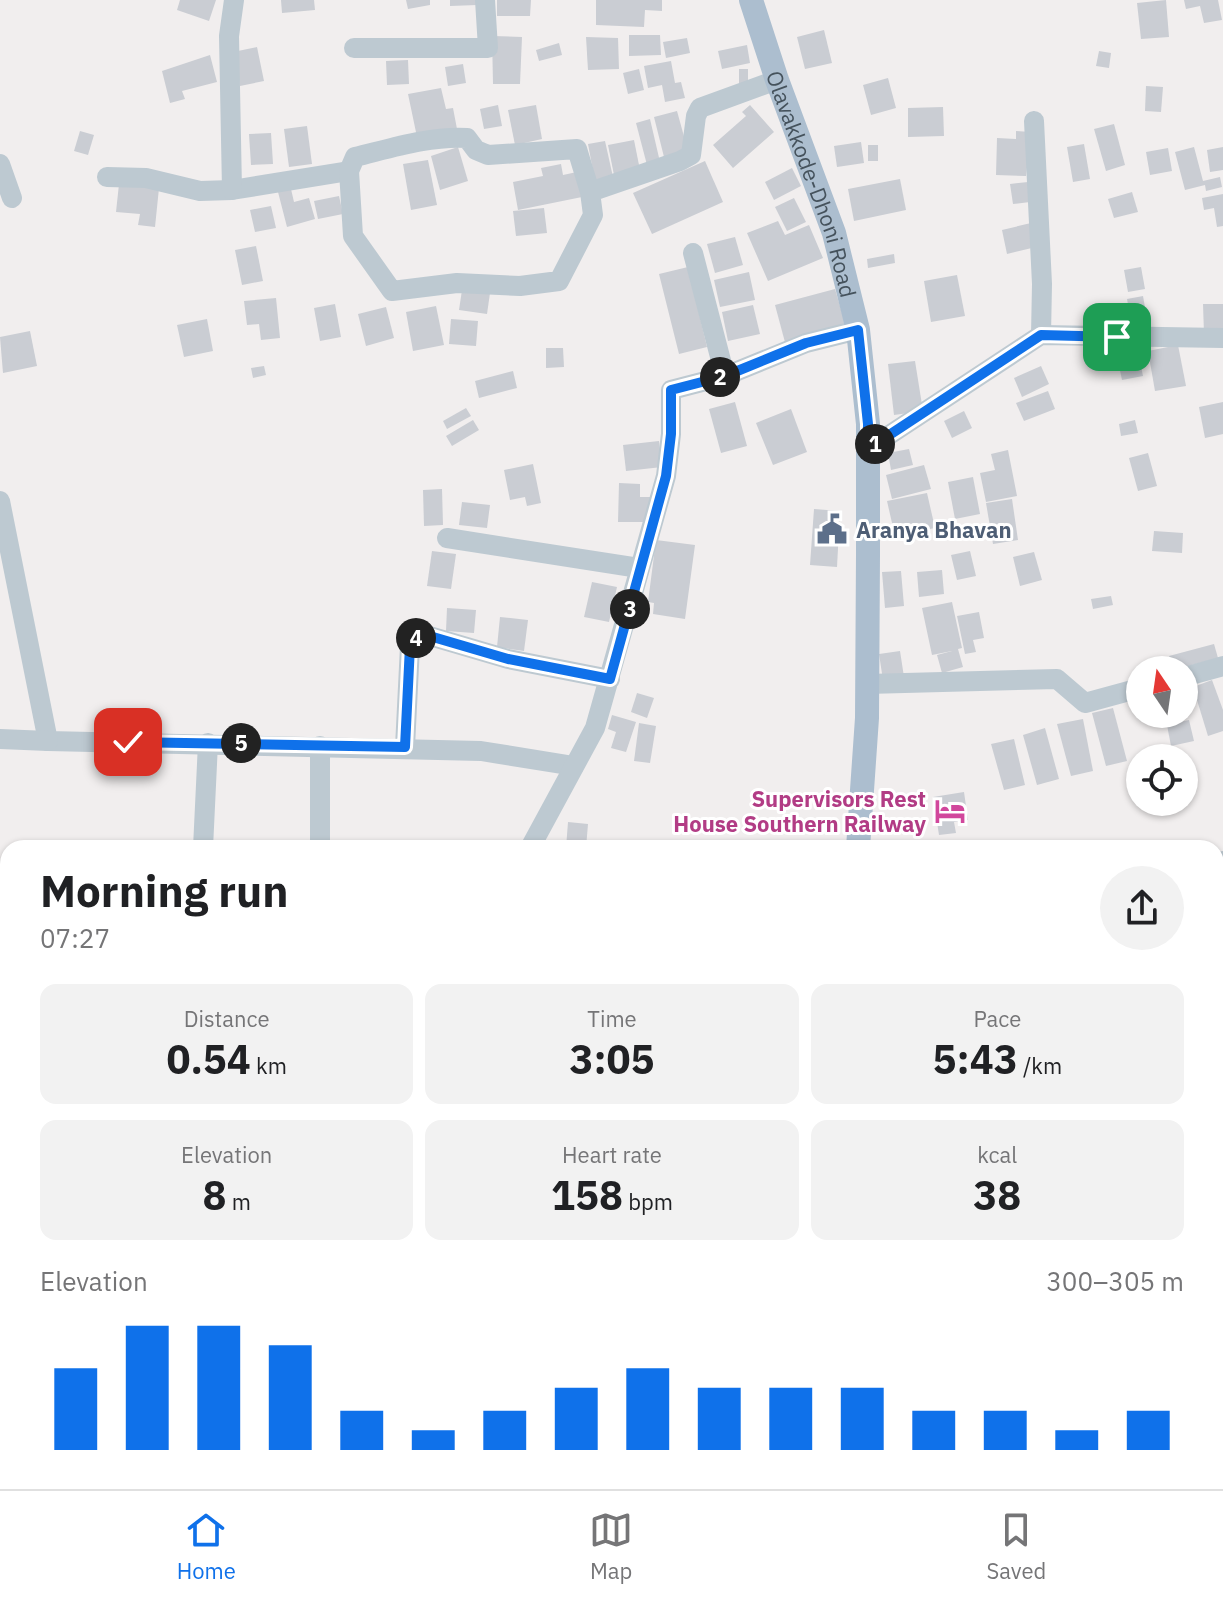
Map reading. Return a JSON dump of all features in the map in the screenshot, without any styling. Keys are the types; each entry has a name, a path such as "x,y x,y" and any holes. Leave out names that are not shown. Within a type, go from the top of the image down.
{"main road":[{"name":"Olavakkode-Dhoni Road","path":"751,0 834,233 858,330 868,424 867,684 860,840"}],"street":[{"path":"232,190 229,36 234,0"},
{"path":"354,48 488,48 485,0"},
{"path":"590,192 691,155 696,116 700,108 777,80"},
{"path":"1034,121 1042,284 1041,335"},
{"path":"447,137 467,138 476,150 488,155 577,149 590,192 593,215 559,281 520,286 457,283 392,291 353,236 349,171 355,157 416,142 447,137"},
{"path":"0,164 12,198"},
{"path":"107,177 146,178 200,191 232,190 349,171"},
{"path":"693,253 725,376"},
{"path":"534,840 595,728 610,679 666,476 671,434 671,390 725,376 806,343 858,330"},
{"path":"868,449 1041,335 1223,338"},
{"path":"0,501 48,741"},
{"path":"447,538 639,568"},
{"path":"405,747 410,646 418,635 508,659 610,679"},
{"path":"1198,673 1223,666"},
{"path":"867,684 1057,679 1085,703 1126,692"},
{"path":"0,739 405,747 481,751 574,766"},
{"path":"203,840 208,743"},
{"path":"320,746 320,840"}],"building":[{"path":"180,0 216,0 209,21 177,10"},
{"path":"281,0 314,0 315,10 282,13"},
{"path":"406,0 430,0 430,5 408,9"},
{"path":"450,0 477,0 477,5 450,6"},
{"path":"497,0 531,0 530,16 497,16"},
{"path":"596,0 662,0 662,11 645,10 644,27 596,25"},
{"path":"1166,0 1169,37 1141,39 1137,3"},
{"path":"1184,0 1218,0 1222,20 1204,23 1200,6 1186,9"},
{"path":"824,30 832,63 805,69 797,37"},
{"path":"629,35 660,35 661,55 629,56"},
{"path":"492,36 522,37 520,84 493,84"},
{"path":"586,37 618,38 619,69 588,70"},
{"path":"687,38 690,53 666,58 663,42"},
{"path":"559,43 562,55 539,61 536,50"},
{"path":"747,45 750,63 722,69 718,51"},
{"path":"257,47 264,81 240,86 233,52"},
{"path":"1099,51 1111,53 1109,68 1096,66"},
{"path":"210,55 217,82 182,91 185,99 170,103 162,71"},
{"path":"408,60 409,84 387,85 386,61"},
{"path":"671,61 675,83 681,82 685,98 665,102 662,85 648,88 644,66"},
{"path":"463,64 466,83 448,86 445,67"},
{"path":"639,69 644,90 628,94 623,73"},
{"path":"739,69 748,69 748,89 739,89"},
{"path":"888,78 896,108 871,115 863,85"},
{"path":"1146,86 1163,87 1161,112 1145,111"},
{"path":"441,88 446,109 453,108 457,129 417,137 408,94"},
{"path":"498,105 502,126 484,129 480,109"},
{"path":"536,105 542,139 515,145 508,110"},
{"path":"750,105 774,132 733,168 713,145 746,116 742,112"},
{"path":"943,107 944,136 908,137 908,108"},
{"path":"677,111 688,151 664,157 654,117"},
{"path":"650,119 660,162 647,165 636,123"},
{"path":"1114,124 1125,165 1106,171 1094,129"},
{"path":"307,126 312,164 289,167 284,129"},
{"path":"80,131 94,135 88,155 74,151"},
{"path":"1016,131 1031,132 1026,176 996,175 997,138 1016,139"},
{"path":"271,133 273,164 251,165 249,134"},
{"path":"634,140 640,170 614,175 608,145"},
{"path":"605,141 613,177 595,181 588,144"},
{"path":"861,142 864,163 837,167 834,146"},
{"path":"1084,144 1090,179 1073,182 1067,147"},
{"path":"868,145 878,145 878,161 868,161"},
{"path":"458,147 468,181 440,190 431,156"},
{"path":"1194,147 1203,181 1220,177 1222,187 1206,191 1205,185 1185,190 1175,152"},
{"path":"1223,147 1223,170 1210,172 1207,150"},
{"path":"1168,148 1172,171 1150,175 1146,152"},
{"path":"428,160 437,205 411,210 403,164"},
{"path":"705,161 723,202 652,234 633,193"},
{"path":"561,164 563,175 577,172 582,197 518,210 513,182 543,176 541,168"},
{"path":"792,168 801,186 774,200 765,182"},
{"path":"900,179 906,210 854,221 848,189"},
{"path":"1028,182 1030,202 1013,204 1010,184"},
{"path":"119,184 159,188 155,227 138,225 140,214 116,212"},
{"path":"291,189 294,202 309,198 315,219 287,227 278,192"},
{"path":"1132,192 1138,212 1114,218 1108,199"},
{"path":"1223,194 1223,226 1217,227 1214,208 1204,210 1202,198"},
{"path":"339,196 343,214 318,219 314,201"},
{"path":"794,198 806,222 787,231 775,207"},
{"path":"271,206 276,228 255,232 250,210"},
{"path":"544,208 547,233 516,236 513,211"},
{"path":"778,221 785,235 809,225 823,258 768,281 747,233"},
{"path":"1031,223 1036,247 1007,254 1002,230"},
{"path":"735,237 743,265 715,273 707,244"},
{"path":"256,246 263,281 242,285 235,250"},
{"path":"894,254 895,263 868,268 867,259"},
{"path":"688,267 707,347 679,354 659,274"},
{"path":"1141,267 1145,289 1128,292 1124,270"},
{"path":"749,272 755,300 720,307 714,280"},
{"path":"957,275 965,316 931,322 924,281"},
{"path":"835,289 847,330 786,346 775,305"},
{"path":"462,290 490,293 487,314 459,310"},
{"path":"1143,296 1148,324 1132,327 1127,299"},
{"path":"276,298 280,338 261,340 259,324 247,325 244,301"},
{"path":"335,304 341,337 320,341 314,308"},
{"path":"1203,304 1223,304 1223,333 1204,334"},
{"path":"753,305 760,334 728,341 722,312"},
{"path":"436,306 444,345 413,351 406,312"},
{"path":"386,307 394,338 366,346 358,314"},
{"path":"207,319 213,351 184,357 177,325"},
{"path":"451,319 478,321 476,346 449,344"},
{"path":"30,331 37,366 3,373 0,337"},
{"path":"1178,345 1186,386 1155,391 1148,351"},
{"path":"546,348 563,348 564,367 546,368"},
{"path":"1138,352 1143,376 1122,380 1117,356"},
{"path":"915,361 923,411 894,415 888,364"},
{"path":"264,366 266,375 253,378 251,368"},
{"path":"1041,366 1049,384 1022,397 1014,378"},
{"path":"513,371 517,388 479,398 475,381"},
{"path":"1048,391 1055,409 1024,421 1016,403"},
{"path":"735,402 747,446 721,453 709,409"},
{"path":"1223,402 1223,434 1205,438 1199,407"},
{"path":"466,408 471,416 447,429 443,421"},
{"path":"791,409 807,452 773,465 756,423"},
{"path":"964,411 972,428 952,438 944,421"},
{"path":"473,420 479,430 452,446 446,436"},
{"path":"1135,420 1138,433 1121,436 1119,424"},
{"path":"659,441 662,467 626,471 623,445"},
{"path":"909,449 913,465 891,470 888,453"},
{"path":"1008,450 1017,496 986,502 980,473 995,470 991,454"},
{"path":"1148,453 1157,486 1138,491 1129,458"},
{"path":"533,464 541,503 527,506 525,497 510,500 504,470"},
{"path":"924,465 931,489 892,499 886,475"},
{"path":"973,477 980,514 955,519 948,482"},
{"path":"619,483 640,484 640,497 652,497 652,522 618,522"},
{"path":"442,489 443,525 424,526 423,490"},
{"path":"927,493 935,528 895,536 887,501"},
{"path":"1012,499 1018,540 993,544 986,503"},
{"path":"462,502 490,505 487,528 459,525"},
{"path":"814,509 840,511 837,567 810,565"},
{"path":"1154,531 1183,533 1182,553 1152,551"},
{"path":"656,540 695,545 685,619 653,614 654,603 648,602"},
{"path":"432,551 456,554 451,589 427,586"},
{"path":"970,551 976,576 957,580 951,555"},
{"path":"1034,552 1042,580 1020,586 1013,557"},
{"path":"942,570 944,594 919,597 917,572"},
{"path":"901,571 904,606 885,608 882,572"},
{"path":"592,582 617,587 609,622 584,617"},
{"path":"1111,596 1113,605 1093,609 1091,599"},
{"path":"952,602 963,667 942,673 937,655 952,651 932,655 922,608"},
{"path":"447,608 476,610 474,633 446,631"},
{"path":"979,612 984,638 973,640 976,652 965,654 957,616"},
{"path":"500,617 528,620 524,651 497,647"},
{"path":"1214,644 1218,658 1198,663 1198,656 1169,656"},
{"path":"900,651 904,677 883,680 879,654"},
{"path":"1212,680 1223,710 1223,731 1208,736 1198,703 1198,685"},
{"path":"637,693 654,698 647,718 631,712"},
{"path":"1113,708 1126,761 1106,766 1092,713"},
{"path":"612,715 636,722 626,752 611,748 616,732 608,729"},
{"path":"1083,719 1093,771 1071,776 1057,724"},
{"path":"639,723 656,726 650,763 634,761"},
{"path":"1045,728 1059,779 1037,785 1023,735"},
{"path":"1168,728 1191,728 1194,741 1171,744"},
{"path":"1014,739 1025,785 1004,790 991,744"},
{"path":"964,792 968,820 954,822 956,833 939,835 933,797"},
{"path":"568,822 588,824 587,840 567,840"}],"place":[{"name":"Aranya Bhavan","path":"832,529"},
{"name":"Supervisors Rest House Southern Railway","path":"950,811"}],"route":[{"path":"128,742 405,747 410,646 418,635 508,659 610,679 666,476 671,434 671,390 725,376 806,343 858,330 868,449 1041,335 1117,337"}]}
